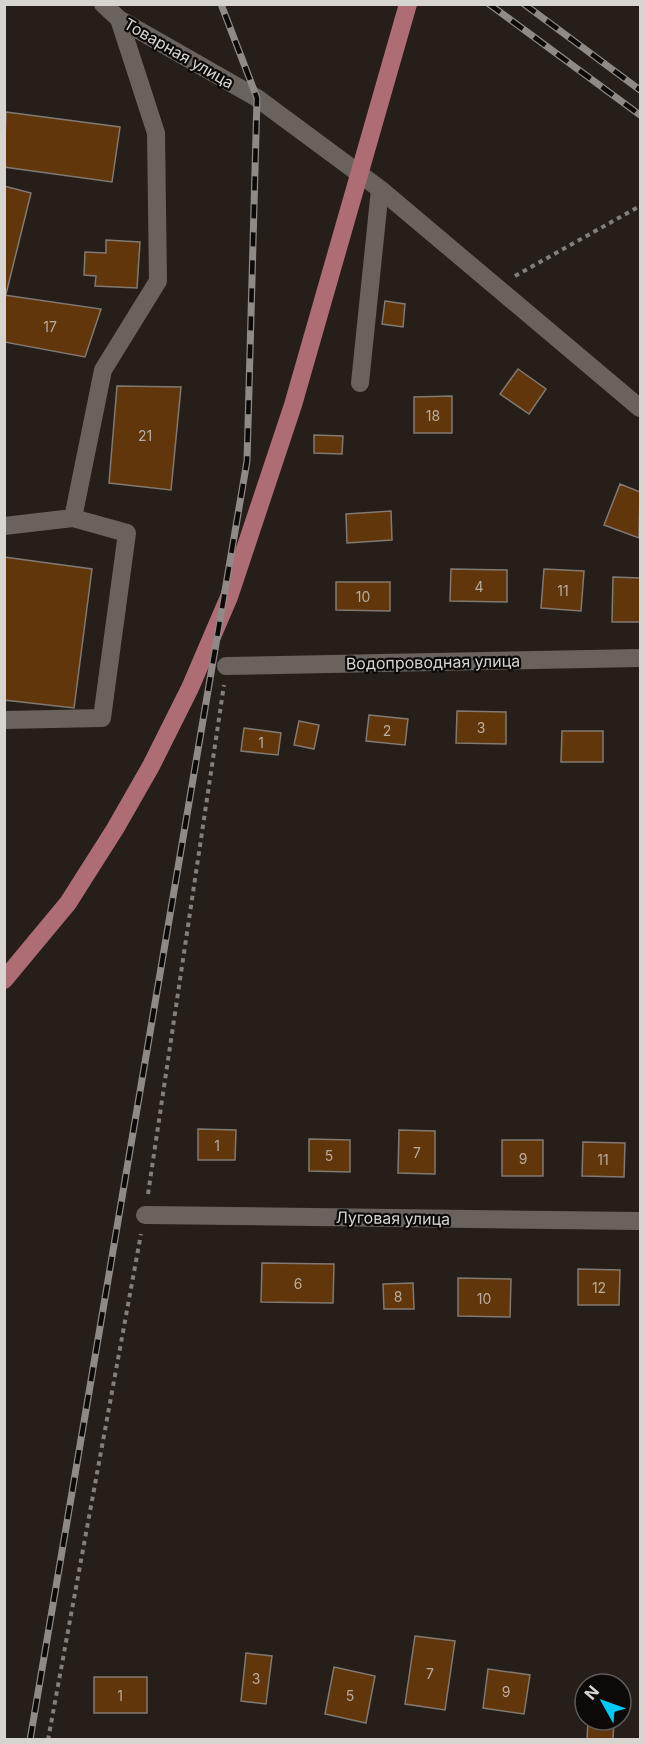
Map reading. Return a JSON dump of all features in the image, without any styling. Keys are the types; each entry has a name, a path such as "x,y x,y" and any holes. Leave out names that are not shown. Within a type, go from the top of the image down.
{"main road":[{"path":"4,980 68,903 115,829 180,708 230,597 293,405 408,4"}],"street":[{"name":"Товарная улица","path":"103,4 119,19 257,98 380,189 640,408"},
{"path":"73,518 103,370 158,281 156,134 119,19"},
{"path":"360,383 380,189"},
{"path":"4,526 73,518 127,533 102,718 4,720"},
{"name":"Водопроводная улица","path":"226,666 640,658"},
{"name":"Луговая улица","path":"145,1215 640,1221"}],"path":[{"path":"496,287 640,206"}],"building":[{"path":"6,112 120,127 112,182 4,167"},
{"path":"4,186 31,193 6,294 4,294"},
{"path":"106,240 140,242 137,288 95,286 96,276 84,275 85,252 106,253"},
{"path":"4,295 101,309 85,357 4,342"},
{"path":"385,301 405,304 403,327 382,324"},
{"path":"518,369 546,389 529,414 500,394"},
{"path":"117,386 181,387 171,490 109,483"},
{"path":"452,396 452,433 414,433 414,397"},
{"path":"314,435 343,436 342,454 314,453"},
{"path":"620,484 640,492 639,538 604,525"},
{"path":"391,511 392,540 347,543 346,514"},
{"path":"4,557 92,569 74,708 4,700"},
{"path":"451,569 507,570 507,602 450,601"},
{"path":"544,569 584,571 581,611 541,608"},
{"path":"613,577 640,578 640,622 612,622"},
{"path":"336,582 390,582 390,611 336,610"},
{"path":"457,711 506,712 506,744 456,743"},
{"path":"369,715 408,719 405,745 366,741"},
{"path":"299,721 319,725 314,749 294,745"},
{"path":"244,728 281,733 278,755 241,751"},
{"path":"562,731 603,731 603,762 561,762"},
{"path":"198,1129 236,1130 235,1160 198,1160"},
{"path":"399,1130 435,1131 435,1174 398,1173"},
{"path":"309,1139 350,1140 350,1172 309,1171"},
{"path":"502,1140 543,1140 543,1176 502,1176"},
{"path":"583,1142 625,1143 624,1177 582,1176"},
{"path":"262,1263 334,1264 333,1303 261,1302"},
{"path":"578,1269 620,1270 619,1305 578,1305"},
{"path":"458,1278 511,1279 510,1317 458,1316"},
{"path":"413,1283 414,1309 384,1309 383,1284"},
{"path":"415,1636 455,1641 445,1710 405,1704"},
{"path":"246,1653 272,1656 266,1704 241,1701"},
{"path":"334,1667 375,1676 366,1723 325,1714"},
{"path":"488,1669 530,1675 524,1714 483,1708"},
{"path":"94,1677 147,1677 147,1713 94,1713"},
{"path":"587,1732 613,1732 613,1740 587,1740"}],"railway":[{"path":"30,1740 247,461 257,98 221,4"},
{"path":"489,4 640,115"},
{"path":"524,4 640,90"}]}
